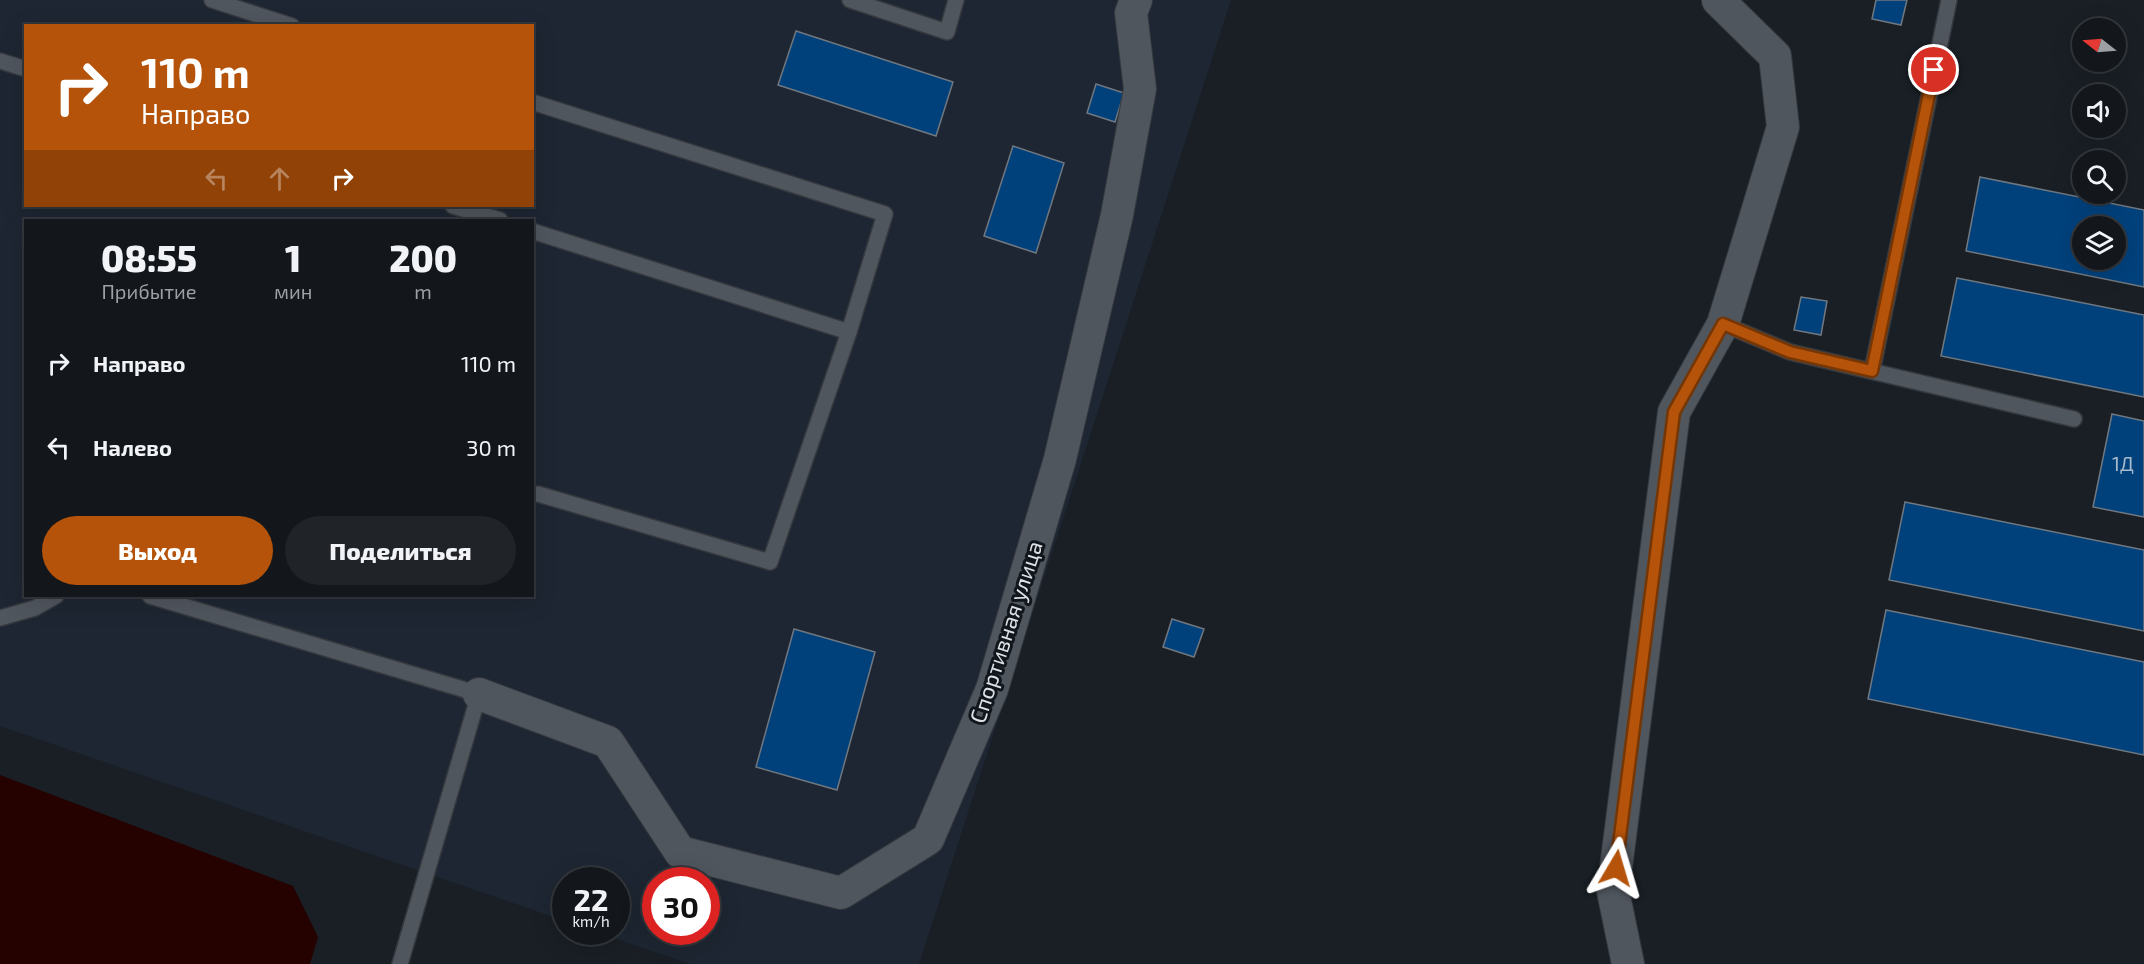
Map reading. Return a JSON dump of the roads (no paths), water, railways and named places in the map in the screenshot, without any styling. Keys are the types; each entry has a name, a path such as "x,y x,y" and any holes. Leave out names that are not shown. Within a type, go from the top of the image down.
{"street":[{"name":"Спортивная улица","path":"479,694 608,742 680,852 841,893 928,839 992,689 1060,459 1118,214 1140,89 1131,13 1136,0"},
{"path":"1628,964 1613,891 1674,412 1723,324 1784,127 1776,56 1718,0"}],"lane":[{"path":"212,0 286,24"},
{"path":"850,0 946,32 957,0"},
{"path":"1872,371 1948,0"},
{"path":"0,61 24,68"},
{"path":"534,103 885,214 849,332 771,562 538,494"},
{"path":"456,207 497,219"},
{"path":"534,232 849,332"},
{"path":"1723,324 1790,352 2074,419"},
{"path":"0,618 35,608 54,597"},
{"path":"153,597 479,694 400,964"}]}
